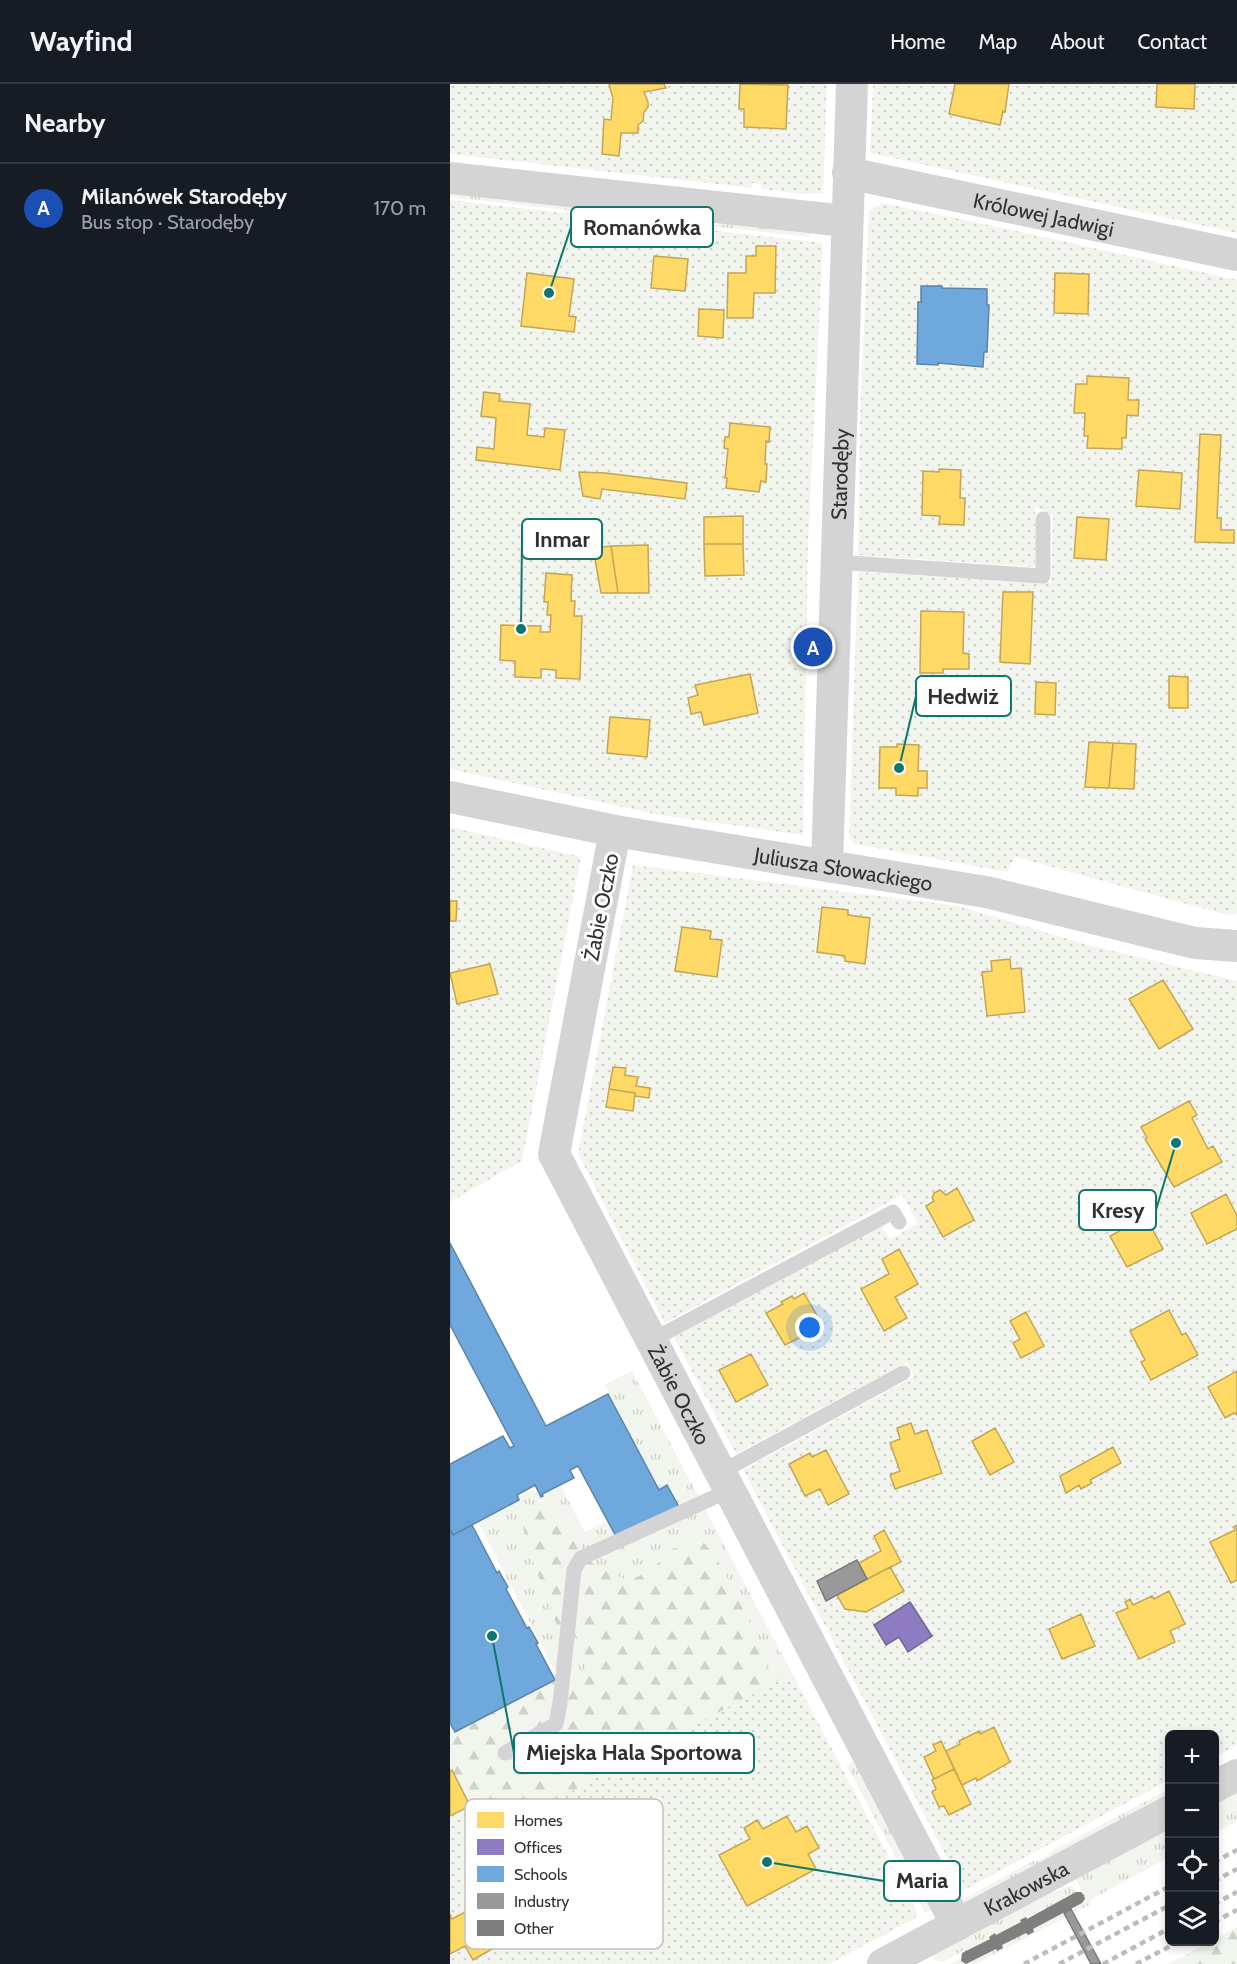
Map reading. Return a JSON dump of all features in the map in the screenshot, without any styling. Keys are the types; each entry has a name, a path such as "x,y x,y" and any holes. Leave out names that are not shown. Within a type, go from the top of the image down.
{"street":[{"name":"Starodęby","path":"827,866 852,84"},
{"name":"Królowej Jadwigi","path":"848,173 1237,255"},
{"path":"450,178 846,221"},
{"name":"Juliusza Słowackiego","path":"450,797 615,831 986,892 1195,943 1237,946"},
{"name":"Żabie Oczko","path":"615,831 554,1154 957,1925"},
{"path":"1219,1785 1237,1775"},
{"name":"Krakowska","path":"883,1964 1165,1814"}],"lane":[{"path":"835,562 1043,576 1043,519"},
{"path":"652,1340 893,1212 899,1222"},
{"path":"505,1753 556,1724 559,1716 574,1570 581,1558 726,1481 903,1373"}],"green space":[{"path":"450,84 827,84 823,193 802,194 761,189 761,184 752,183 752,188 450,154"},
{"path":"873,84 1237,84 1237,233 870,153"},
{"path":"450,190 811,229 810,237 450,197"},
{"path":"450,200 823,243 808,543 803,835 659,815 450,769"},
{"path":"883,203 1237,280 1237,913 1227,915 1015,857 1007,872 855,844 849,837 858,572 1051,583 1053,516 1035,506 1035,567 858,555 860,420 869,210"},
{"path":"450,827 581,857 522,1161 450,1202"},
{"path":"633,865 958,906 1088,945 1237,981 1237,1745 1219,1755 1219,1730 1165,1730 1165,1782 964,1890 743,1470 914,1377 907,1362 736,1454 674,1337 882,1226 890,1240 918,1223 902,1195 665,1323 578,1154"},
{"path":"632,1371 792,1673 555,1799 468,1799 450,1765 450,1729 557,1675 476,1518 532,1490 535,1493 558,1481 585,1532 661,1493 605,1385"},
{"path":"545,1505 561,1517 594,1565 629,1581 652,1569 672,1549 702,1541 714,1554 743,1606 754,1633 768,1671 773,1727 590,1799 465,1799 465,1818 450,1834 450,1725 557,1675 588,1677 578,1639 558,1628 526,1543 522,1519"},
{"path":"792,1673 917,1914 914,1919 829,1964 450,1964 450,1769 466,1799 465,1949 663,1949 663,1799 557,1799"},
{"path":"853,1762 859,1764 934,1908 925,1913 847,1766"},
{"path":"1237,1790 1237,1821 1219,1831 1219,1799"},
{"path":"1165,1791 1165,1801 967,1905 958,1902 1033,1861 1036,1862 1050,1852"},
{"path":"1165,1827 1165,1859 1092,1899 1091,1904 976,1964 950,1964 966,1956 964,1950 943,1962 935,1960 930,1952 1052,1887 1055,1892 1072,1886 1078,1898 1084,1896 1074,1875"},
{"path":"1237,1927 1237,1964 1168,1964 1202,1946 1219,1946 1219,1937"}],"building: Homes":[{"path":"609,84 664,84 666,88 644,92 648,107 644,112 643,121 638,125 638,133 621,133 619,156 602,154 604,119 611,120 613,98"},
{"path":"740,84 788,85 786,129 744,127 744,109 739,109"},
{"path":"955,84 1009,84 1005,112 1003,111 1000,125 949,114"},
{"path":"1157,84 1195,84 1194,109 1156,107"},
{"path":"756,246 776,246 775,293 754,293 753,318 727,318 728,273 746,273 746,256 756,256"},
{"path":"654,256 688,259 685,291 651,288"},
{"path":"527,273 574,279 569,316 576,317 574,332 521,326"},
{"path":"1055,273 1089,274 1088,314 1054,313"},
{"path":"699,309 724,310 723,338 698,336"},
{"path":"1087,376 1129,378 1128,400 1139,400 1138,416 1127,415 1126,438 1122,438 1122,449 1087,448 1088,436 1084,436 1085,413 1074,413 1076,384 1087,384"},
{"path":"484,392 500,394 499,401 530,404 527,435 544,437 545,428 565,430 560,470 476,460 477,447 494,449 496,418 481,416"},
{"path":"730,423 770,427 769,442 766,441 766,482 761,481 759,492 726,488 728,449 724,448 725,437 729,437"},
{"path":"1200,434 1221,435 1217,518 1221,518 1221,530 1234,530 1234,543 1195,542"},
{"path":"939,469 961,470 960,498 965,498 964,525 939,524 940,516 922,515 923,471 939,472"},
{"path":"1139,470 1182,473 1180,509 1136,506"},
{"path":"579,472 687,483 685,499 602,489 600,499 583,496"},
{"path":"743,516 743,544 704,544 704,517"},
{"path":"1077,517 1109,519 1106,560 1074,558"},
{"path":"704,544 743,544 744,575 705,576"},
{"path":"648,545 649,593 618,593 611,546"},
{"path":"611,546 618,593 601,593 593,548"},
{"path":"546,573 572,575 571,601 575,601 574,616 582,616 580,679 556,678 556,670 541,669 541,678 515,677 515,661 500,660 501,625 541,626 540,632 550,632 551,615 547,615 548,602 544,602"},
{"path":"1003,592 1033,592 1030,664 1000,662"},
{"path":"921,611 964,612 963,653 969,654 969,669 943,669 943,673 920,673"},
{"path":"750,674 758,713 704,725 701,712 691,714 688,698 698,695 695,685"},
{"path":"1169,676 1188,677 1188,708 1169,708"},
{"path":"1036,682 1056,683 1055,715 1035,714"},
{"path":"610,717 650,720 647,757 607,753"},
{"path":"1089,742 1113,743 1109,788 1085,787"},
{"path":"1113,743 1136,744 1134,789 1109,788"},
{"path":"897,744 919,745 918,771 927,771 927,788 918,788 918,796 896,795 896,788 879,788 880,747 897,747"},
{"path":"450,901 457,901 456,921 450,921"},
{"path":"822,907 848,910 848,915 870,918 865,964 845,961 845,956 817,952"},
{"path":"682,927 711,931 710,939 722,940 717,977 675,971"},
{"path":"1010,959 1011,969 1021,968 1025,1012 987,1016 982,972 992,971 991,961"},
{"path":"490,964 498,994 457,1004 450,973"},
{"path":"1163,980 1193,1029 1159,1049 1129,999"},
{"path":"613,1067 626,1068 625,1075 638,1077 636,1086 650,1088 649,1098 635,1096 635,1093 609,1089"},
{"path":"609,1089 635,1093 633,1111 606,1107"},
{"path":"1189,1101 1197,1115 1192,1118 1208,1149 1213,1146 1222,1162 1174,1187 1145,1139 1147,1138 1141,1127"},
{"path":"957,1188 974,1220 943,1237 926,1206 934,1201 932,1198 934,1193 940,1190 946,1195"},
{"path":"1226,1194 1237,1216 1237,1229 1207,1244 1191,1213"},
{"path":"1146,1217 1163,1249 1127,1267 1110,1236"},
{"path":"899,1249 918,1284 895,1297 907,1318 884,1331 861,1289 889,1274 882,1259"},
{"path":"804,1293 823,1326 785,1345 766,1313 792,1296 794,1299"},
{"path":"1169,1310 1182,1335 1186,1333 1198,1355 1151,1380 1141,1362 1145,1360 1130,1331"},
{"path":"1026,1312 1044,1346 1021,1358 1013,1343 1020,1339 1010,1321"},
{"path":"751,1354 768,1385 736,1402 719,1370"},
{"path":"1237,1371 1237,1415 1234,1413 1225,1418 1208,1387"},
{"path":"911,1423 915,1434 927,1430 942,1473 895,1489 890,1475 900,1471 890,1443 900,1439 897,1428"},
{"path":"995,1428 1014,1462 990,1475 972,1441"},
{"path":"1113,1447 1121,1463 1090,1480 1092,1483 1081,1489 1079,1485 1066,1493 1060,1476"},
{"path":"826,1450 849,1494 828,1505 820,1489 805,1496 789,1464 810,1453 812,1457"},
{"path":"1237,1525 1237,1580 1231,1583 1210,1542 1235,1530 1234,1527"},
{"path":"884,1530 901,1562 867,1579 859,1563 881,1551 874,1536"},
{"path":"890,1567 904,1591 866,1612 845,1609 837,1595"},
{"path":"1169,1591 1185,1624 1170,1631 1175,1642 1139,1659 1116,1613 1128,1608 1125,1602 1130,1599 1133,1605 1152,1596 1154,1599"},
{"path":"1081,1614 1095,1646 1062,1659 1049,1629"},
{"path":"994,1727 1010,1762 977,1781 976,1778 962,1785 946,1751 960,1744 959,1741 979,1731 980,1734"},
{"path":"941,1741 954,1769 934,1779 924,1757 936,1751 933,1745"},
{"path":"954,1769 971,1804 949,1815 944,1806 939,1807 932,1792 936,1789 932,1780"},
{"path":"452,1770 466,1799 465,1808 450,1816 450,1771"},
{"path":"787,1816 796,1832 807,1826 819,1848 808,1854 816,1869 747,1906 719,1855 750,1839 744,1828 757,1820 763,1829"},
{"path":"465,1912 465,1946 450,1954 450,1914 452,1919"},
{"path":"467,1949 492,1949 473,1960"}],"building: Offices":[{"path":"910,1602 932,1636 908,1652 899,1637 886,1645 874,1625"}],"building: Schools":[{"path":"921,286 987,289 987,305 989,305 987,352 984,352 983,367 938,363 938,365 917,364 918,302 921,302"},
{"path":"450,1243 546,1426 608,1394 659,1490 667,1485 680,1509 618,1540 578,1466 570,1470 574,1478 542,1494 543,1496 541,1497 535,1485 517,1495 519,1500 453,1535 450,1529 450,1464 503,1436 510,1448 514,1446 450,1325"},
{"path":"472,1525 497,1573 499,1571 508,1587 506,1589 527,1628 529,1627 538,1643 536,1644 555,1680 455,1732 450,1723 450,1529 453,1535"}],"building: Industry":[{"path":"857,1560 867,1579 826,1601 817,1581"},
{"path":"1071,1909 1101,1964 1091,1964 1064,1913"}],"building: Other":[{"path":"1076,1892 1084,1895 1085,1899 1082,1903 1033,1929 1034,1932 1028,1935 1026,1933 1002,1945 1003,1948 997,1951 996,1949 966,1964 961,1961 962,1953 990,1939 989,1937 995,1933 996,1935 1021,1922 1020,1920 1026,1917 1027,1919"}],"railway":[{"path":"1219,1859 1237,1850"},
{"path":"1219,1878 1237,1869"},
{"path":"1024,1964 1165,1889"},
{"path":"1219,1901 1237,1892"},
{"path":"1059,1964 1165,1908"},
{"path":"1219,1919 1237,1910"},
{"path":"1103,1964 1165,1931"},
{"path":"1136,1964 1170,1946"}],"place":[{"name":"Romanówka","path":"549,293"},
{"name":"Inmar","path":"521,629"},
{"name":"Milanówek Starodęby","path":"813,647"},
{"name":"Hedwiż","path":"899,768"},
{"name":"Kresy","path":"1176,1143"},
{"name":"Miejska Hala Sportowa","path":"492,1636"},
{"name":"Maria","path":"767,1862"}]}
